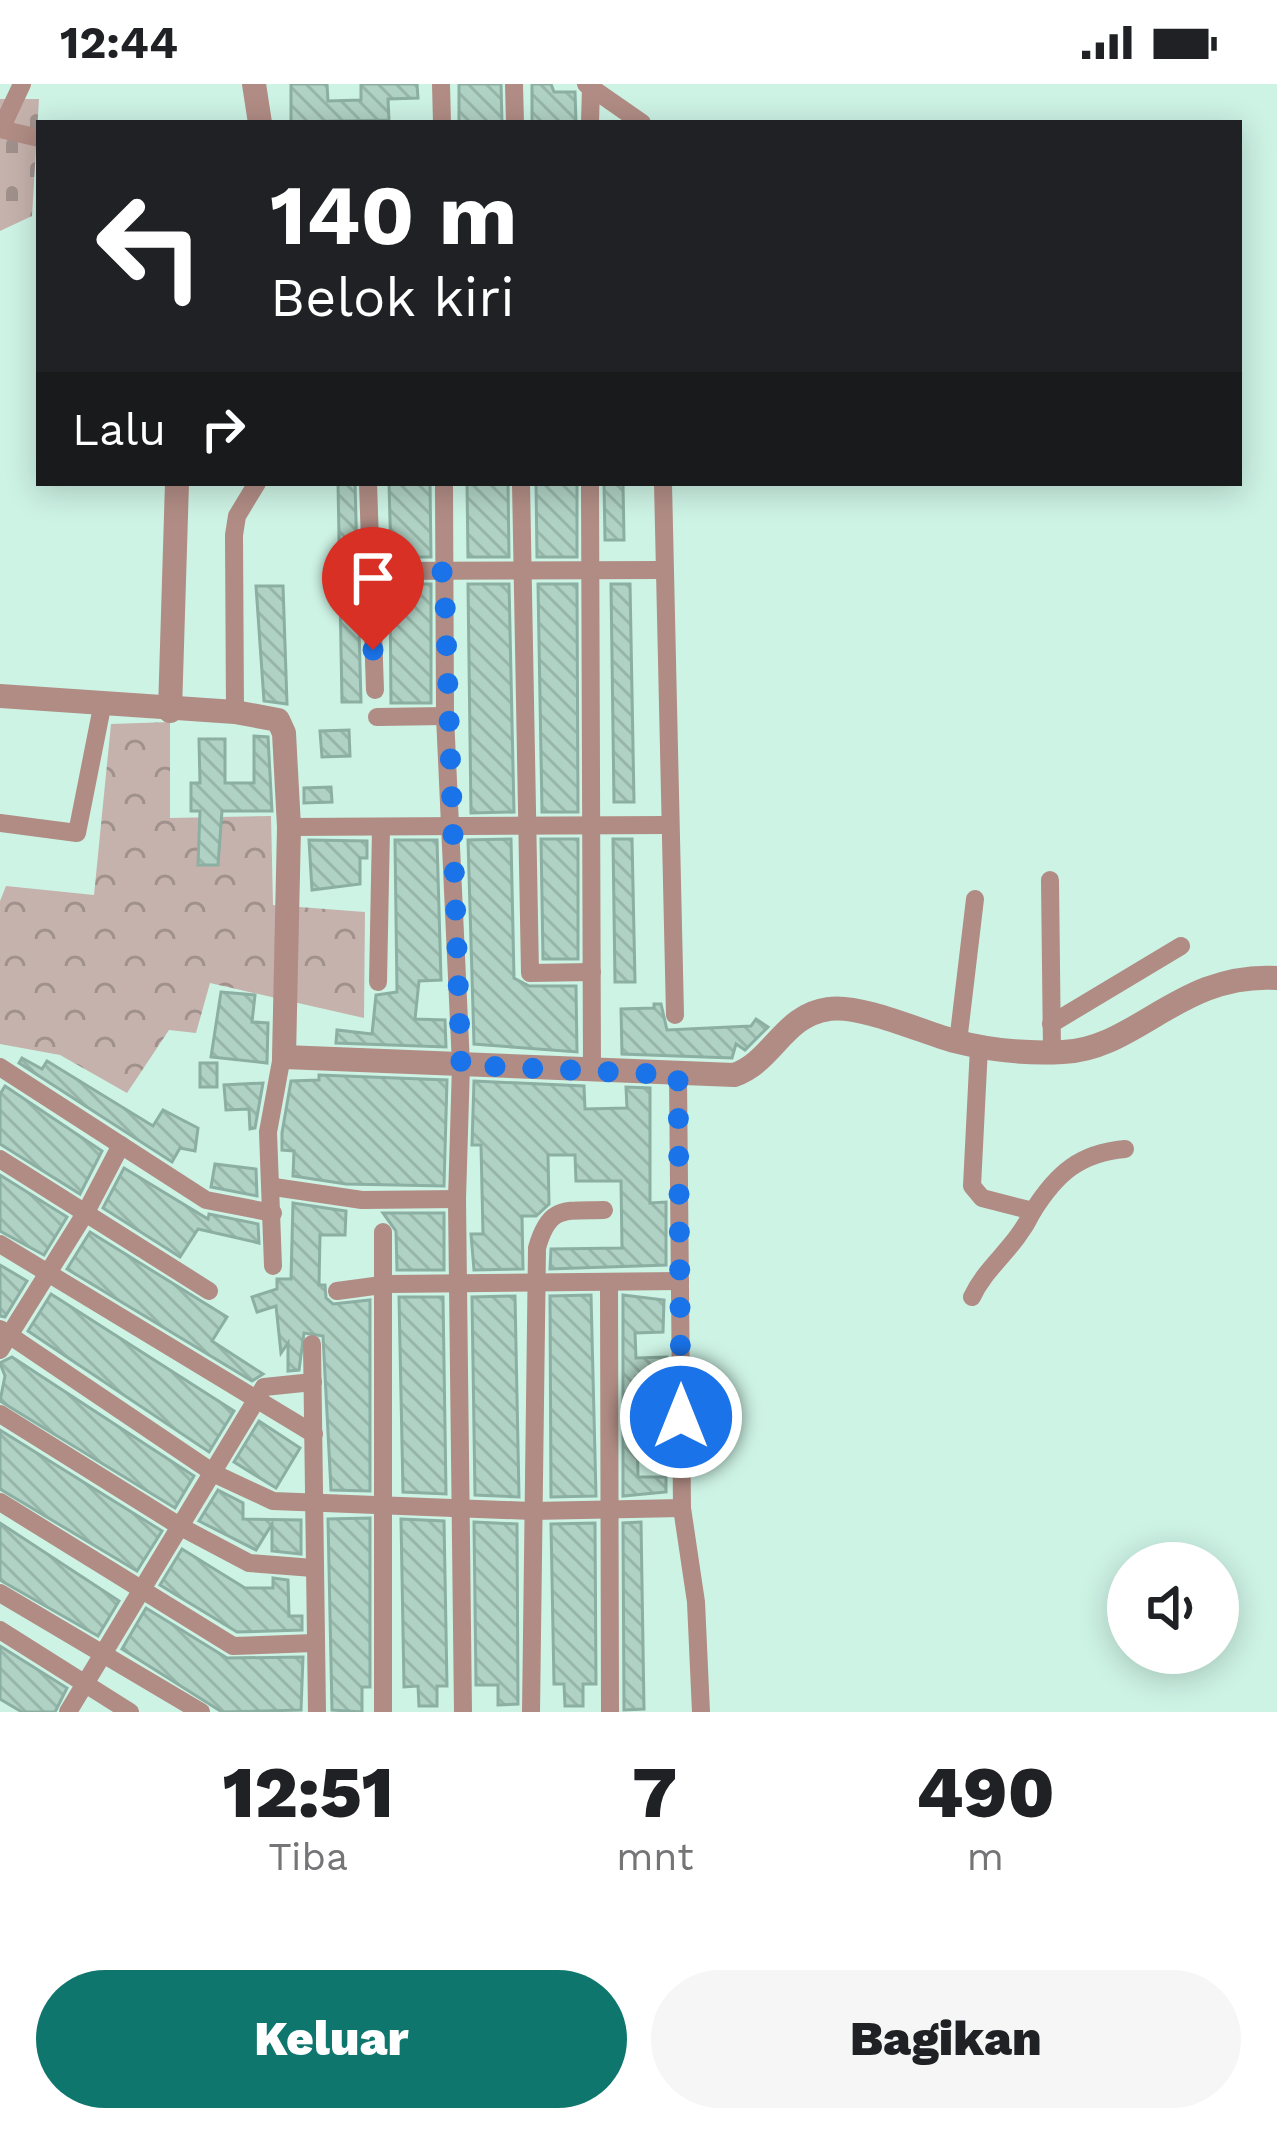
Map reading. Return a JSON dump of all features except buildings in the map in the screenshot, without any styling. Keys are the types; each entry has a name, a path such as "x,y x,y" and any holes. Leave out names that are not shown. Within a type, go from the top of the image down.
{"street":[{"path":"22,84 1,129 36,137"},
{"path":"254,84 260,120"},
{"path":"441,84 442,120"},
{"path":"514,84 515,120"},
{"path":"589,86 590,120"},
{"path":"589,86 638,120"},
{"path":"170,711 177,486"},
{"path":"235,712 234,535 238,516 255,486"},
{"path":"368,486 375,690"},
{"path":"444,486 445,716 461,1065 457,1199 464,1712"},
{"path":"521,486 530,973 592,972"},
{"path":"590,486 592,1070"},
{"path":"663,486 675,1015"},
{"path":"369,572 663,570"},
{"path":"0,696 271,716 284,733 289,827 282,1056 268,1132 274,1187 273,1266"},
{"path":"0,823 65,836 77,833 102,706"},
{"path":"377,717 445,716"},
{"path":"289,827 668,825"},
{"path":"378,982 381,828"},
{"path":"1050,880 1052,1052"},
{"path":"975,899 968,1044 972,1186 982,1198 1033,1210"},
{"path":"1051,1024 1181,946"},
{"path":"282,1056 739,1074 793,1023 833,1008 968,1044 1052,1052 1091,1047 1207,986 1251,976 1277,978"},
{"path":"0,1067 206,1200 273,1213"},
{"path":"678,1075 682,1508 696,1602 701,1712"},
{"path":"121,1145 86,1212 3,1338 215,1474 273,1501 314,1499 462,1510 682,1508"},
{"path":"972,1297 985,1274 1020,1239 1033,1210 1076,1161 1095,1151 1125,1149"},
{"path":"0,1160 209,1291"},
{"path":"274,1187 362,1200 457,1199"},
{"path":"531,1712 537,1249 547,1219 556,1213 604,1210"},
{"path":"383,1232 383,1712"},
{"path":"0,1244 314,1434"},
{"path":"337,1292 459,1283 680,1281"},
{"path":"609,1284 610,1712"},
{"path":"312,1344 317,1712"},
{"path":"68,1712 256,1403 271,1383 313,1382"},
{"path":"0,1414 181,1527 249,1563 313,1568"},
{"path":"0,1502 237,1647 314,1643"},
{"path":"0,1593 192,1710"},
{"path":"0,1630 130,1712"}],"green space":[{"path":"0,99 39,99 32,216 0,231"},
{"path":"170,722 170,818 271,816 273,905 365,912 364,1018 210,983 196,1033 169,1030 127,1093 60,1055 0,1044 0,901 6,886 94,895 111,724"}],"route":[{"path":"373,650 369,572 444,572 445,716 461,1065 678,1075 681,1417"}]}
